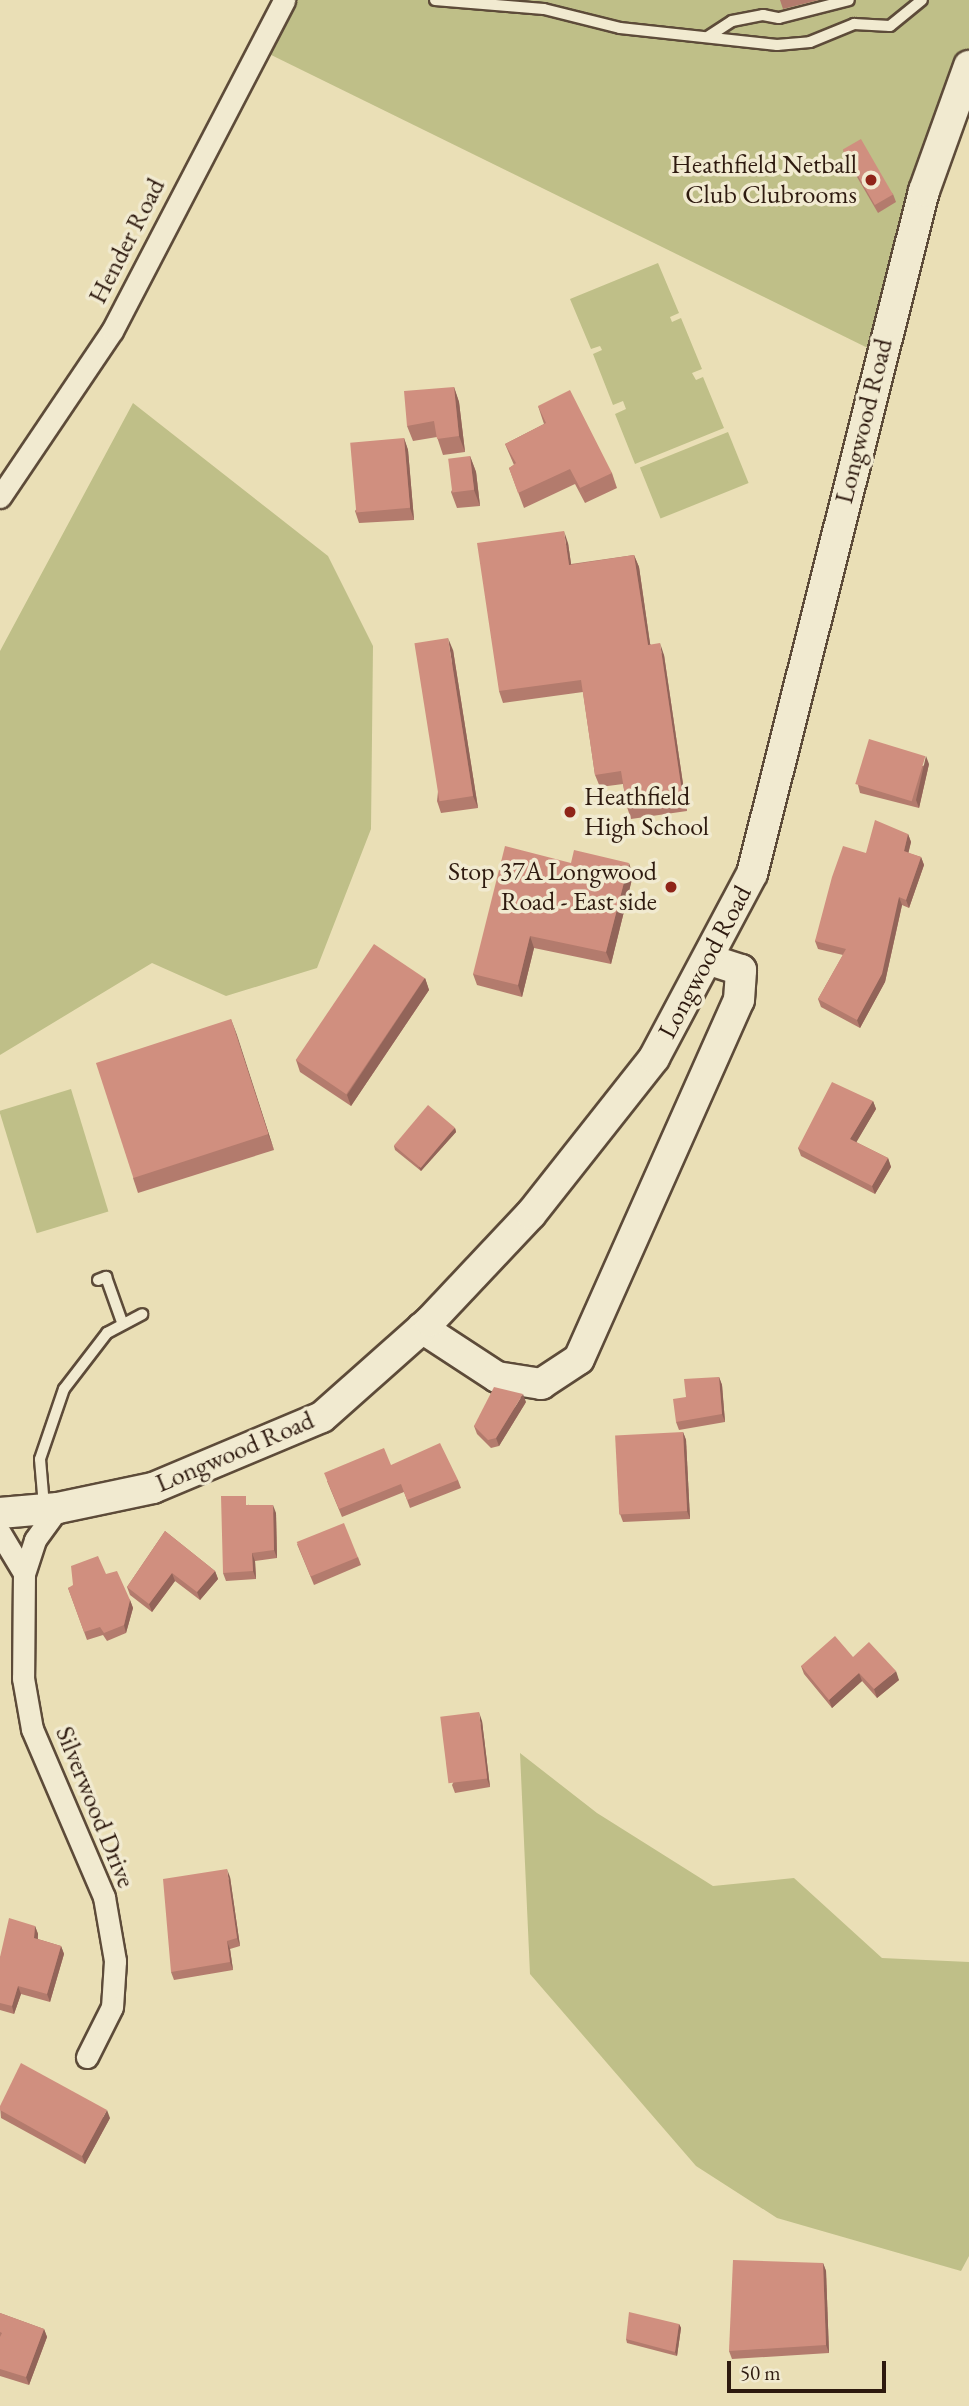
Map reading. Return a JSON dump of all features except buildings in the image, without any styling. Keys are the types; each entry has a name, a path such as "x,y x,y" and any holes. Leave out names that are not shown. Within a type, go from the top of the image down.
{"street":[{"name":"Hender Road","path":"0,497 112,331 284,0"},
{"name":"Longwood Road","path":"0,1513 51,1508 153,1488 322,1417 422,1328 531,1214 654,1058 752,874 766,828 890,317 936,152 969,66"},
{"path":"422,1328 497,1377 541,1384 579,1359 739,1000 741,970 708,959"},
{"name":"Silverwood Drive","path":"51,1508 34,1540 24,1573 23,1678 32,1729 104,1897 115,1961 112,2007 87,2057"},
{"path":"0,1533 24,1573"}],"lane":[{"path":"435,0 544,9 620,28 777,45 810,42 854,24 890,26 922,0"},
{"path":"709,36 732,21 763,15 779,18 849,0"},
{"path":"98,1280 106,1277 122,1322"},
{"path":"51,1508 40,1459 64,1389 107,1333 122,1322 142,1314"}],"green space":[{"path":"284,0 969,0 969,66 880,354 259,49"},
{"path":"658,263 679,313 670,317 672,322 681,318 702,369 692,373 696,380 703,377 724,428 635,464 615,414 626,409 623,401 613,405 593,354 602,350 600,346 591,349 570,299"},
{"path":"133,403 328,556 373,646 371,829 317,968 226,996 152,963 0,1055 0,651"},
{"path":"728,432 749,483 661,519 640,468"},
{"path":"71,1089 108,1211 37,1233 0,1111"},
{"path":"520,1753 597,1813 713,1886 794,1878 882,1958 969,1962 969,2256 961,2271 777,2218 696,2166 530,1974"}],"place":[{"name":"Heathfield Netball Club Clubrooms","path":"871,180"},
{"name":"Heathfield High School","path":"570,812"},
{"name":"Stop 37A Longwood Road - East side","path":"671,887"}]}
